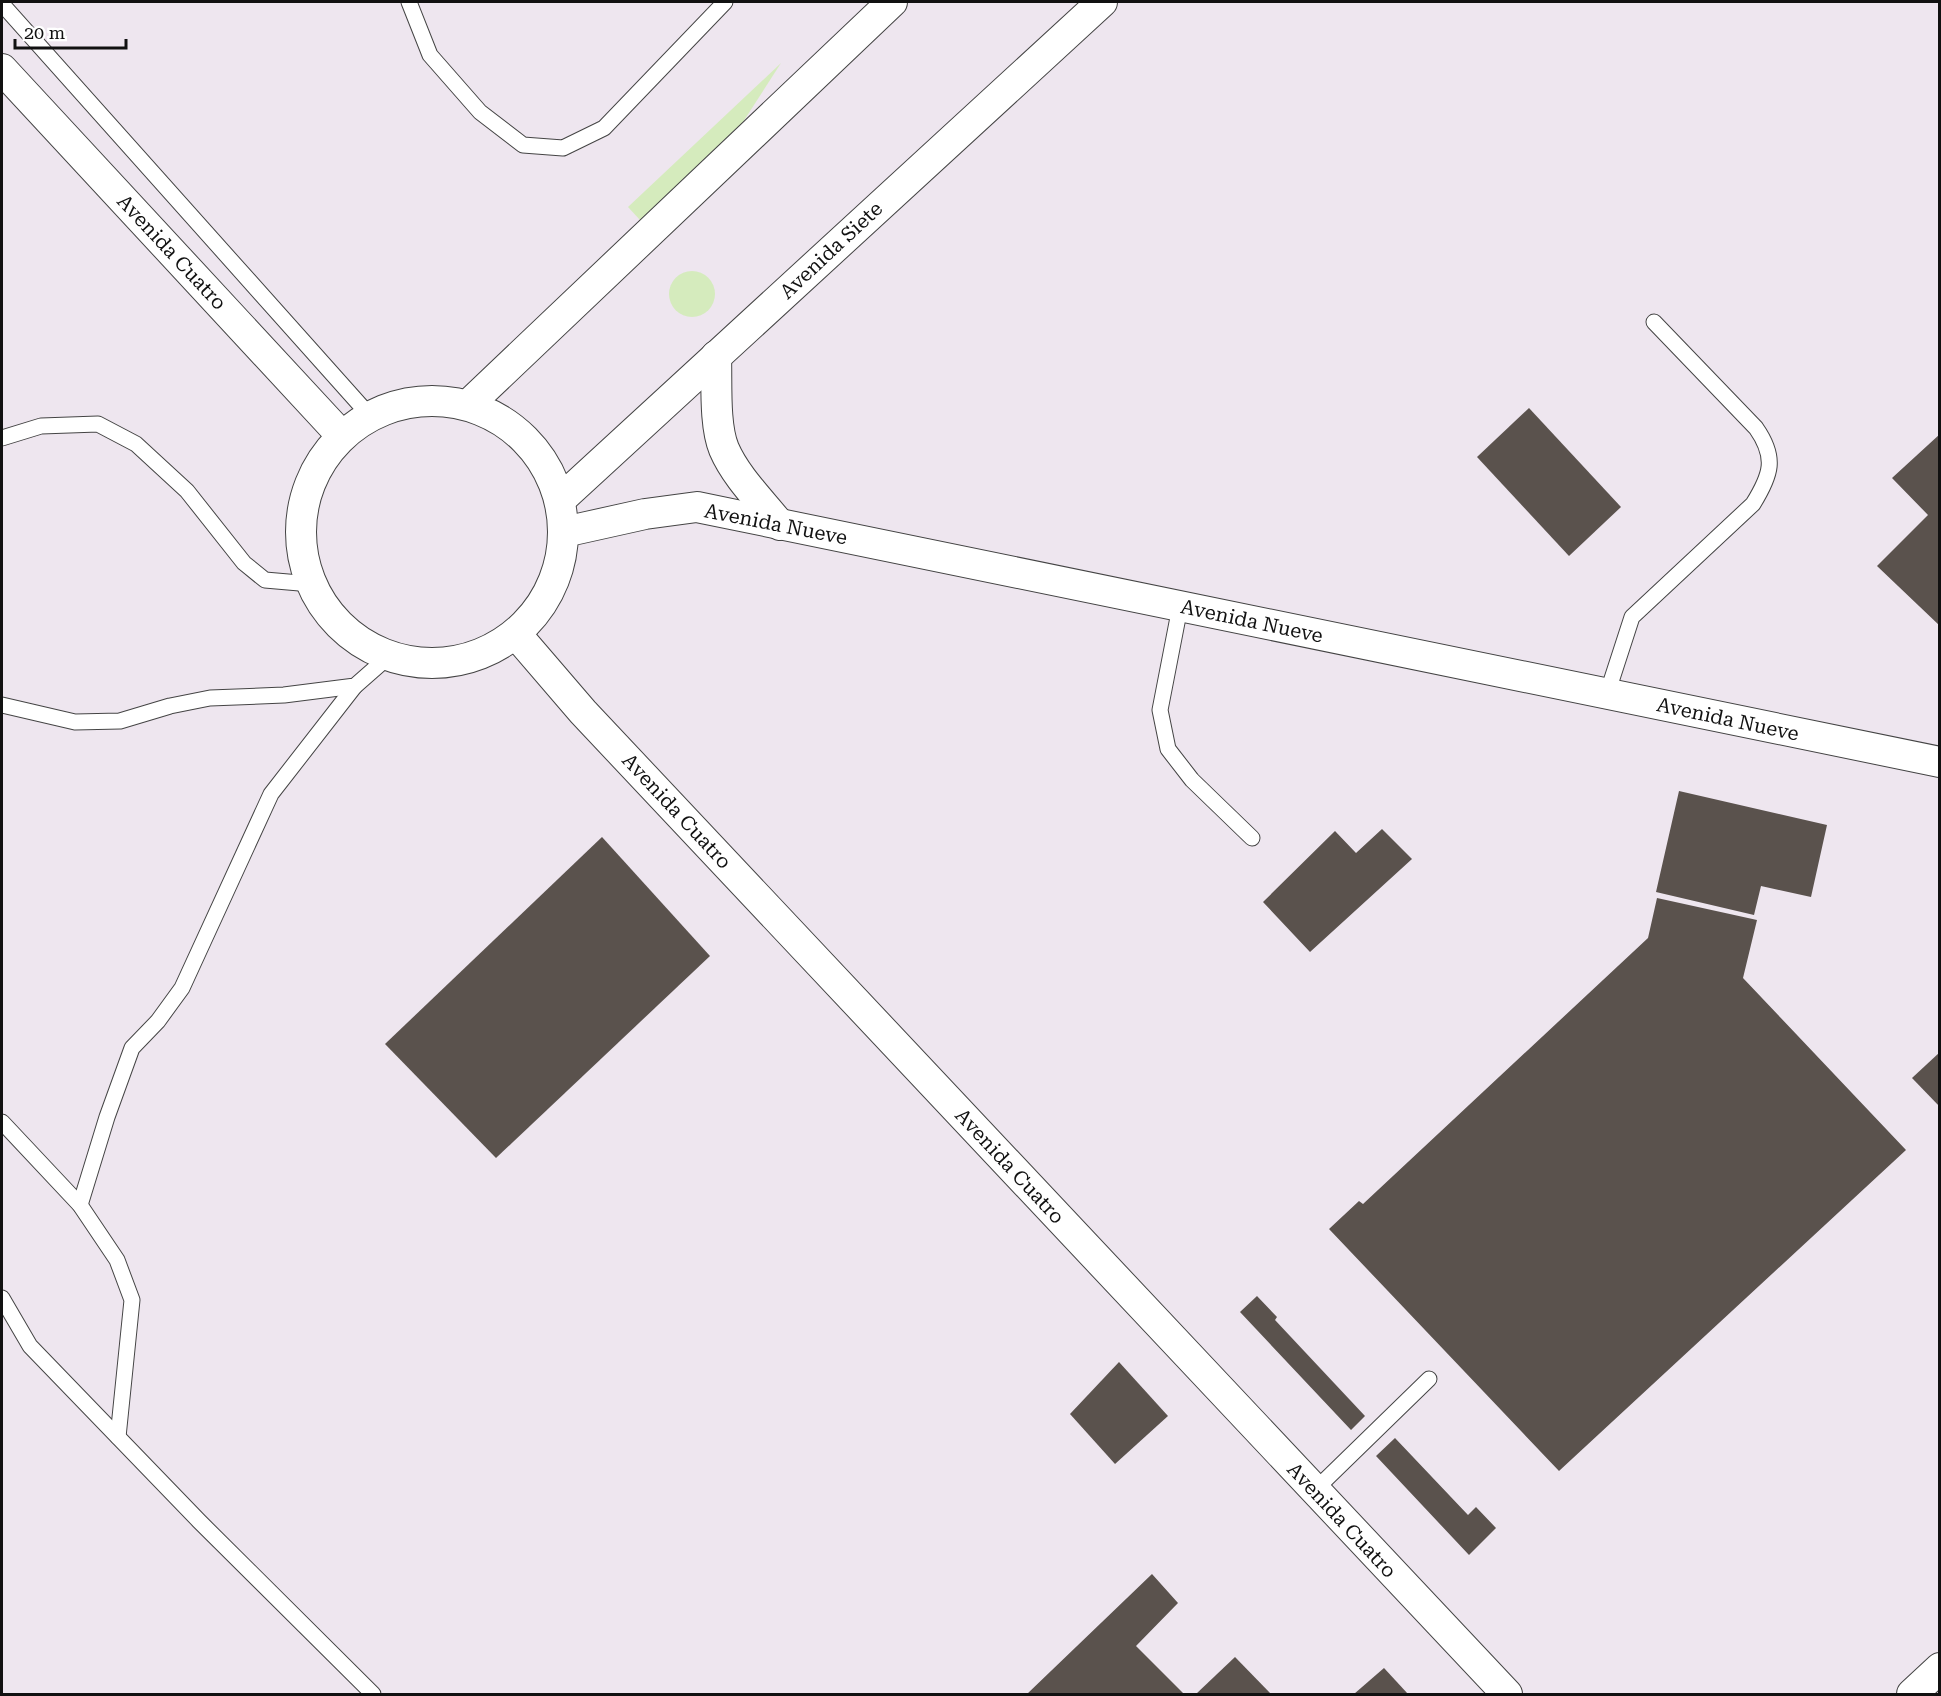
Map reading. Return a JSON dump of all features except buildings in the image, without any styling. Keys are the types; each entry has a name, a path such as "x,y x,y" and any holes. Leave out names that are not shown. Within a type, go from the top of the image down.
{"street":[{"path":"468,405 892,2"},
{"name":"Avenida Siete","path":"560,500 1102,2"},
{"name":"Avenida Cuatro","path":"2,69 342,436"},
{"path":"716,356 718,412 723,448 743,479 780,525"},
{"path":"435,400 468,405 500,418 526,440 547,467 560,500 564,532 560,561 551,588 536,613 516,634 487,652 455,662 421,664 388,657 358,642 333,620 311,584 303,560 300,526 307,492 321,462 342,436 370,416 401,404 435,400"},
{"name":"Avenida Nueve","path":"564,532 645,514 698,507 1940,762"},
{"name":"Avenida Cuatro","path":"516,634 591,721 1507,1695"},
{"path":"1912,1695 1940,1668"}],"lane":[{"path":"409,2 430,54 480,112 523,145 563,148 604,128 726,2"},
{"path":"2,4 370,416"},
{"path":"1607,694 1632,617 1753,504 1764,487 1770,468 1768,446 1756,428 1654,322"},
{"path":"2,438 41,426 98,424 136,444 187,491 244,563 265,580 311,584"},
{"path":"1180,607 1160,710 1168,749 1192,780 1252,838"},
{"path":"80,1205 107,1117 132,1048 158,1020 182,988 271,794 355,686 388,657"},
{"path":"2,705 75,723 120,721 170,706 210,698 284,695 355,686"},
{"path":"2,1122 80,1205 117,1260 132,1300 118,1437"},
{"path":"2,1298 30,1346 373,1695"},
{"path":"1315,1490 1429,1379"}],"shaded area":[{"path":"2,2 1939,2 1939,1694 2,1694"}],"green space":[{"path":"781,63 743,122 640,220 628,207"},
{"path":"692,271 708,278 715,294 708,310 692,317 676,310 669,294 676,278"}]}
